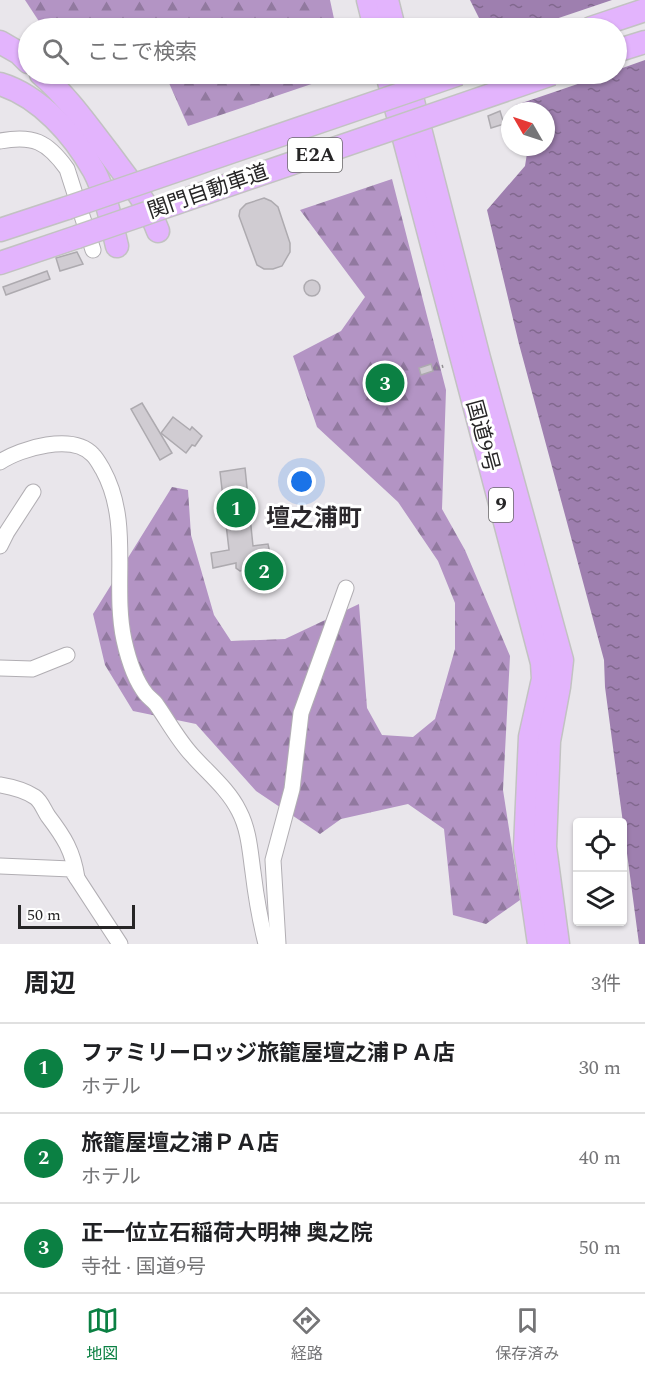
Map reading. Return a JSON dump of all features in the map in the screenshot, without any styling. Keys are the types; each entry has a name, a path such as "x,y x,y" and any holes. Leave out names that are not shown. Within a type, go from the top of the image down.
{"highway":[{"path":"368,0 372,18"},
{"path":"387,0 392,18"},
{"path":"621,18 645,10"},
{"path":"0,42 18,52"},
{"path":"627,48 645,42"},
{"path":"0,84 16,91 50,115 80,149 94,172 109,208 117,246"},
{"path":"54,84 134,185 151,212 158,231"},
{"name":"国道9号","path":"390,84 542,663 543,679 530,737 525,848 539,944"},
{"name":"国道9号","path":"409,84 479,358 562,660 549,741 545,847 558,944"},
{"name":"関門自動車道","path":"5,228 430,84"},
{"name":"関門自動車道","path":"0,263 523,84"}],"street":[{"path":"0,141 32,139 40,142 59,158 67,169 93,250"},
{"path":"0,462 37,447 72,443 94,455 107,478 117,507 120,540 120,612 132,670 146,695 154,702 171,728 191,754 228,792 240,812 248,836 260,923 266,944"},
{"path":"0,546 33,492"},
{"path":"278,944 273,860 292,789 302,712 346,588"},
{"path":"0,668 32,669 67,655"},
{"path":"0,785 20,789 39,800 70,849 75,861 77,878"},
{"path":"0,866 71,869 120,944"}],"green space":[{"path":"25,0 330,0 334,18 37,18"},
{"path":"169,84 312,84 188,126"},
{"path":"392,179 446,390 442,509 465,550 510,656 503,790 520,900 486,924 453,915 444,829 408,804 341,819 320,834 256,791 196,724 133,711 105,665 93,614 172,487 188,490 191,535 214,615 231,641 285,639 359,604 367,708 382,735 413,737 435,719 455,649 455,603 438,561 398,502 317,427 293,356 341,331 365,297 300,210"}],"water":[{"path":"470,0 645,0 645,944 639,944 627,853 627,818 622,818 605,687 604,660 519,344 487,210 525,166 527,156 555,156 555,102 514,102 507,84 627,84 627,18 479,18"}],"pier":[{"path":"612,0 645,0 645,60 627,66 627,18 559,18"},
{"path":"504,84 578,84 525,102 511,102"}],"building":[{"path":"500,111 501,125 491,128 488,116"},
{"path":"264,198 278,207 290,243 290,252 282,266 273,269 264,269 257,265 239,216 240,210 246,204"},
{"path":"77,252 83,264 60,271 56,258"},
{"path":"47,271 50,279 6,295 3,287"},
{"path":"309,280 315,280 320,288 318,294 309,296 304,291 304,285"},
{"path":"431,364 433,371 421,375 419,368"},
{"path":"142,403 172,453 160,460 131,409"},
{"path":"173,417 190,430 192,427 202,436 186,453 161,433"},
{"path":"245,468 253,546 268,544 271,558 248,562 249,567 240,571 236,568 236,563 213,568 211,553 229,550 220,472"}],"place":[{"name":"正一位立石稲荷大明神 奥之院","path":"385,383"},
{"name":"ファミリーロッジ旅籠屋壇之浦ＰＡ店","path":"236,508"},
{"name":"旅籠屋壇之浦ＰＡ店","path":"264,571"}],"district":[{"name":"壇之浦町","path":"314,519"}]}
